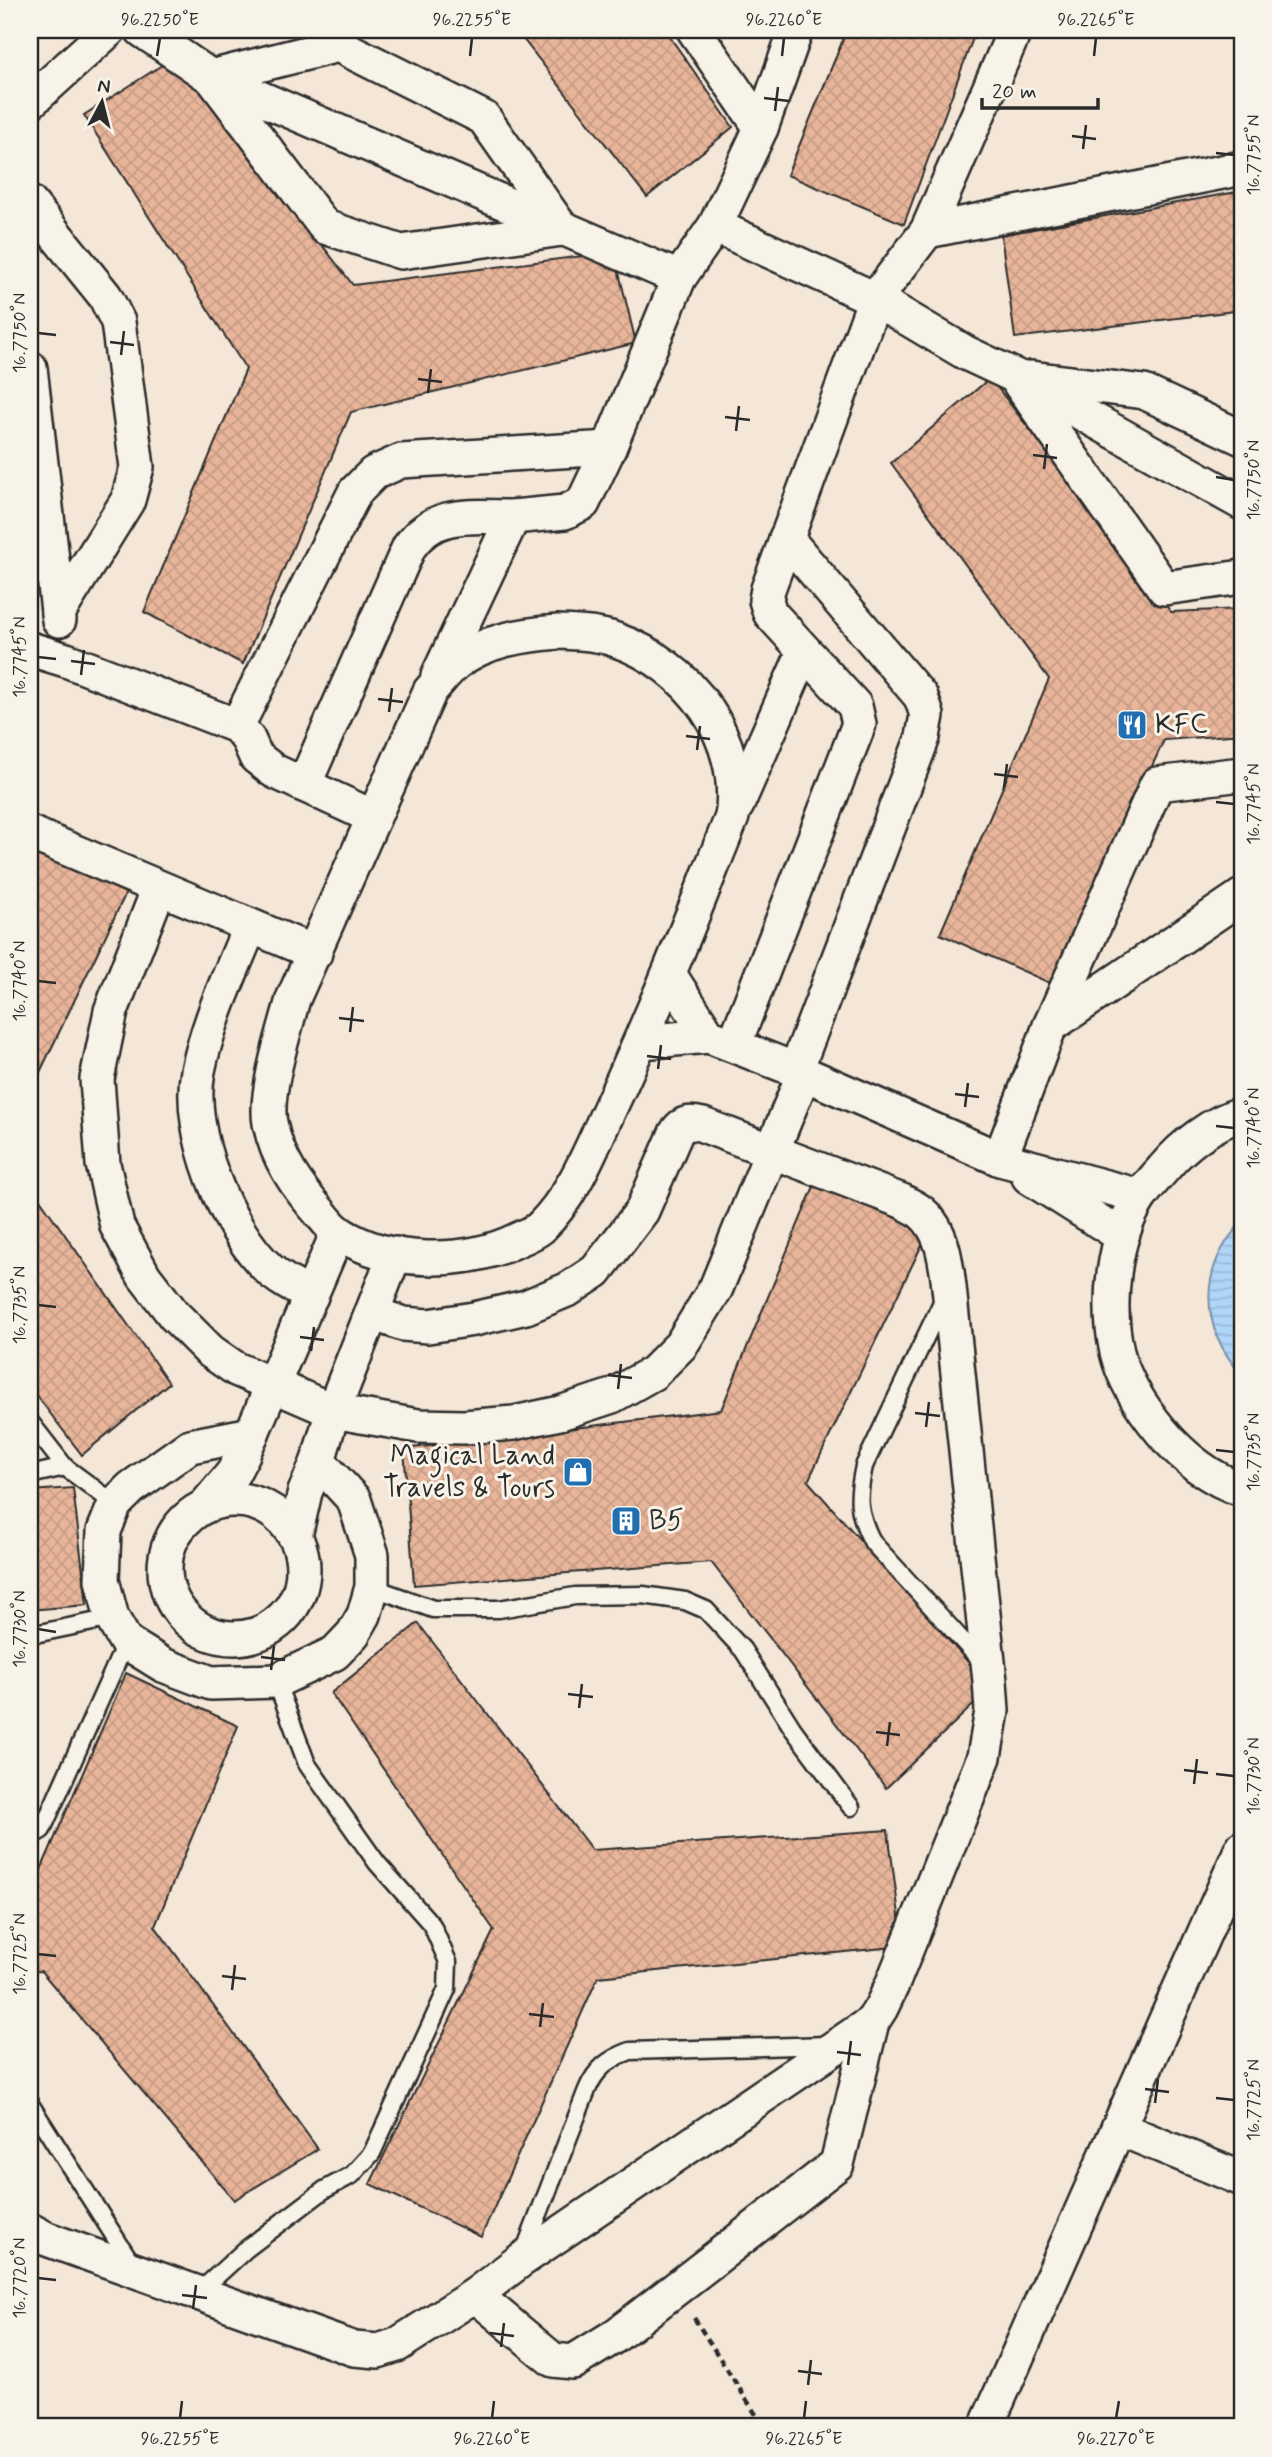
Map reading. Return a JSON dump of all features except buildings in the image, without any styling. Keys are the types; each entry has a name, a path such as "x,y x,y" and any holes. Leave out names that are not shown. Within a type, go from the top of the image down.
{"street":[{"path":"30,102 109,30"},
{"path":"142,30 211,76 678,278"},
{"path":"694,30 761,128"},
{"path":"304,786 409,547 417,536 429,525 455,517 513,517 565,512 583,503 609,448 678,278 715,226 761,128 796,30"},
{"path":"721,1040 859,724 855,706 770,612 766,600 768,589 875,299 927,231 1015,30"},
{"path":"211,76 338,45 484,118 562,229"},
{"path":"211,76 325,227 401,252 562,229"},
{"path":"927,231 1242,168"},
{"path":"30,203 106,296 118,323 137,467 128,500 58,613"},
{"path":"715,226 875,299 966,353 1015,376 1242,503"},
{"path":"30,368 58,613 66,660"},
{"path":"1015,376 1144,392 1242,438"},
{"path":"1015,376 1164,588 1242,578"},
{"path":"237,726 355,492 374,472 401,461 609,448"},
{"path":"513,517 430,691 293,999 272,1087 269,1120 277,1149 292,1180 338,1233 364,1245 395,1254 428,1258 465,1257 501,1248 537,1230 563,1204 641,1042 732,817 804,652"},
{"path":"159,888 111,1011 97,1079 103,1164 117,1226 144,1276 174,1315 210,1351 236,1369 333,1411 418,1426 464,1427 513,1423 560,1413 612,1396 633,1385 653,1373 681,1345 716,1288 774,1152 800,1071 923,737 927,716 921,697 786,538"},
{"path":"430,691 456,663 477,649 520,635 558,632 614,639 663,662 703,702 728,753 735,796 732,817"},
{"path":"30,649 66,660 237,726 248,739 256,757 274,771 373,817"},
{"path":"1000,1159 1049,1026 1157,784 1242,774"},
{"path":"30,833 315,954"},
{"path":"1049,1026 1242,896"},
{"path":"250,926 213,1018 198,1072 195,1102 212,1179 239,1231 271,1271 311,1296"},
{"path":"669,974 721,1040"},
{"path":"641,1042 721,1040 800,1071 1000,1159 1122,1236"},
{"path":"1242,1114 1230,1118 1179,1150 1140,1196 1122,1236 1111,1294 1117,1353 1141,1407 1179,1452 1228,1485 1242,1489"},
{"path":"372,1313 403,1324 428,1326 526,1307 569,1289 596,1271 642,1212 676,1133 683,1124 693,1122 902,1201 922,1213 935,1230 945,1254 949,1287 992,1711 984,1756 892,1985 872,2022 837,2164 676,2291 615,2336 572,2362 553,2360 475,2295"},
{"path":"1000,1159 1140,1196"},
{"path":"205,1505 226,1500 247,1501 267,1508 283,1520 295,1536 302,1556 303,1577 298,1597 287,1615 271,1628 252,1636 232,1639 211,1635 193,1625 178,1611 168,1592 164,1572 166,1552 174,1533 188,1517 205,1505 233,1473 338,1233"},
{"path":"295,1536 305,1492 318,1461 333,1411 395,1254"},
{"path":"252,1434 190,1446 131,1488 115,1504 104,1531 102,1580 119,1630 163,1665 211,1683 276,1681 335,1653 353,1634 365,1615 372,1587 372,1555 354,1500 318,1461"},
{"path":"986,2427 1242,1847"},
{"path":"30,2230 47,2239 354,2350 378,2351 397,2345 475,2295 521,2260 872,2022"},
{"path":"1118,2128 1242,2179"}],"lane":[{"path":"949,1287 864,1466 858,1492 861,1520 873,1543 989,1670"},
{"path":"30,1422 65,1467 115,1504"},
{"path":"30,1475 65,1467"},
{"path":"372,1587 433,1609 499,1609 575,1595 643,1595 685,1601 706,1610 743,1650 793,1728 851,1807"},
{"path":"30,1635 119,1630 42,1830 30,1837"},
{"path":"197,2293 245,2250 324,2190 352,2175 372,2153 446,1989 448,1962 432,1925 377,1863 307,1764 276,1681"},
{"path":"521,2260 590,2082 602,2066 630,2051 836,2044"},
{"path":"30,2104 137,2271"}],"path":[{"path":"676,2291 764,2427"}],"water":[{"path":"1242,1222 1242,1375 1228,1357 1218,1337 1209,1298 1217,1259"}],"place":[{"name":"KFC","path":"1132,725"},
{"name":"Magical Land Travels & Tours","path":"578,1472"},
{"name":"B5","path":"626,1521"}]}
